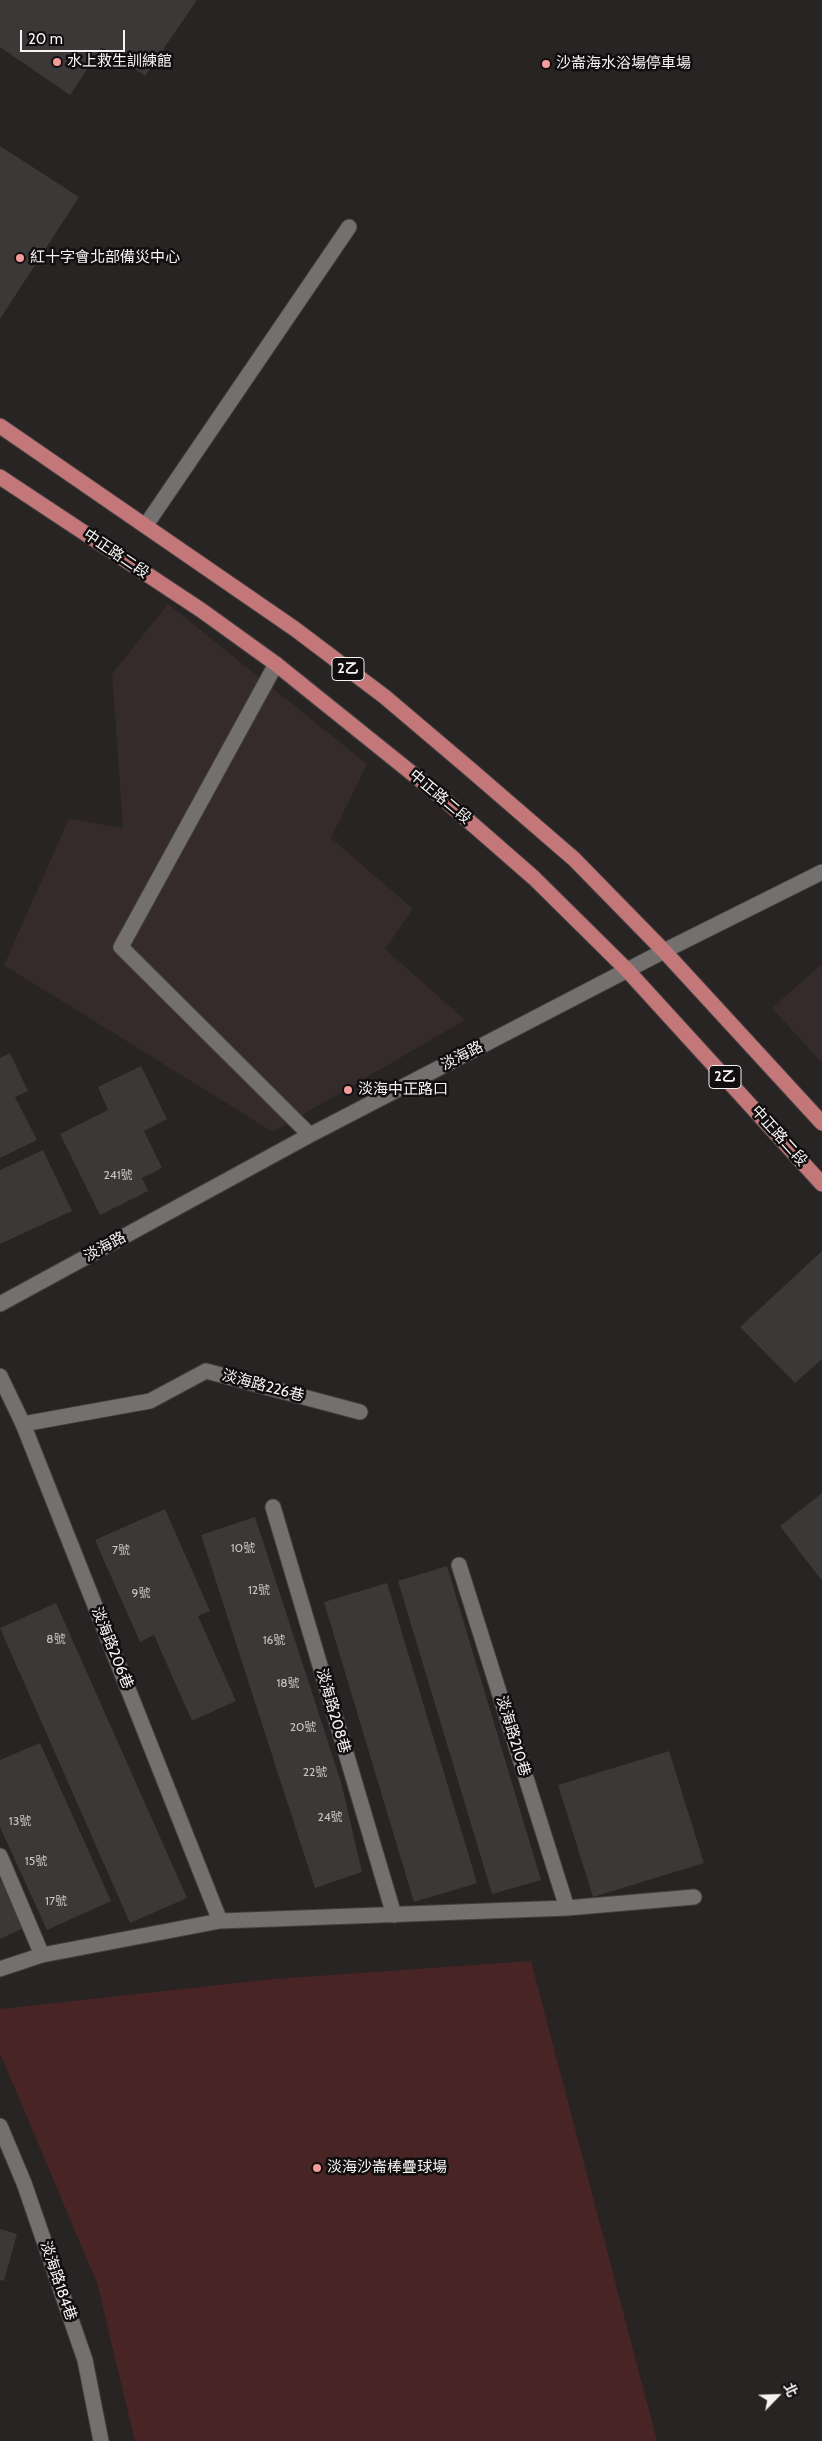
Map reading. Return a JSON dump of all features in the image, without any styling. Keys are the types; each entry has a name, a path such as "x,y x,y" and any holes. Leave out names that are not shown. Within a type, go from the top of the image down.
{"main road":[{"name":"2乙","path":"0,426 287,624 385,697 574,860 664,951 822,1123"},
{"name":"中正路二段","path":"0,477 193,605 276,664 446,801 534,878 627,970 822,1184"}],"street":[{"path":"146,525 349,227"},
{"path":"276,664 121,947 310,1135"},
{"name":"淡海路","path":"0,1304 310,1135 627,970 822,872"},
{"name":"淡海路226巷","path":"23,1424 150,1401 206,1371 360,1412"},
{"name":"淡海路206巷","path":"0,1376 23,1424 220,1922"},
{"name":"淡海路208巷","path":"273,1507 394,1915"},
{"name":"淡海路210巷","path":"459,1565 567,1908"},
{"path":"0,1856 42,1954"},
{"path":"0,1969 42,1954 220,1922 567,1908 694,1897"},
{"name":"淡海路184巷","path":"0,2126 24,2183 85,2360 102,2441"}],"shaded area":[{"path":"168,604 367,764 331,838 413,909 385,949 465,1020 273,1132 4,965 69,819 123,828 112,674"},
{"path":"822,964 822,1063 772,1008"},
{"name":"淡海沙崙棒疊球場","path":"531,1961 657,2441 135,2441 97,2283 0,2053 0,2009 274,1979"}],"building":[{"name":"水上救生訓練館","path":"0,0 197,0 145,76 102,47 70,95 0,47"},
{"name":"紅十字會北部備災中心","path":"0,146 79,197 0,319"},
{"path":"10,1053 28,1091 15,1097 37,1140 0,1158 0,1058"},
{"path":"141,1066 167,1119 144,1131 162,1168 142,1178 148,1191 100,1215 60,1134 108,1110 98,1087"},
{"path":"43,1150 72,1211 0,1244 0,1170"},
{"path":"822,1251 822,1359 795,1383 740,1327"},
{"path":"822,1493 822,1581 780,1526"},
{"path":"165,1509 210,1611 198,1616 236,1701 192,1721 154,1635 140,1642 95,1540"},
{"path":"255,1517 341,1782 362,1872 315,1888 201,1535"},
{"path":"447,1566 541,1880 492,1894 398,1581"},
{"path":"387,1583 477,1883 414,1902 324,1602"},
{"path":"56,1603 187,1898 130,1923 0,1628"},
{"path":"40,1743 111,1901 47,1930 0,1827 0,1760"},
{"path":"669,1751 704,1863 593,1897 558,1785"},
{"path":"0,1879 23,1928 0,1939"},
{"path":"0,2229 17,2234 4,2281 0,2280"}],"place":[{"name":"水上救生訓練館","path":"57,62"},
{"name":"沙崙海水浴場停車場","path":"546,64"},
{"name":"紅十字會北部備災中心","path":"20,258"},
{"name":"淡海中正路口","path":"348,1090"},
{"name":"淡海沙崙棒疊球場","path":"317,2168"}]}
